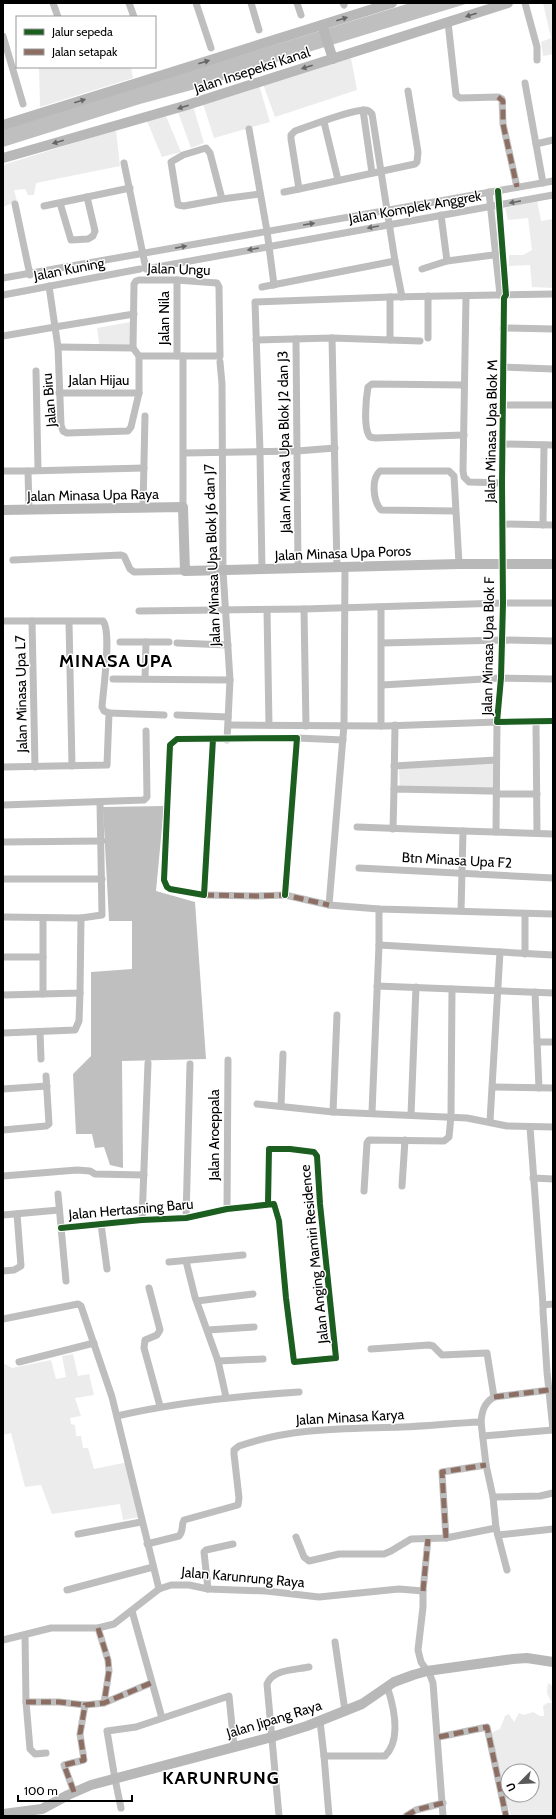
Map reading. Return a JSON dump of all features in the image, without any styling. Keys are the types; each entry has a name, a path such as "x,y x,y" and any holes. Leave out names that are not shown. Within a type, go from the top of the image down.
{"street":[{"path":"53,3 58,16"},
{"path":"129,3 134,16"},
{"path":"196,3 211,48"},
{"path":"251,3 259,30"},
{"path":"297,3 301,15"},
{"path":"3,125 392,3"},
{"name":"Jalan Insepeksi Kanal","path":"3,158 184,106 508,3"},
{"path":"525,3 537,48 537,60"},
{"path":"448,22 455,93 457,97 498,97 502,99 503,124 513,164 517,188"},
{"path":"322,25 333,59"},
{"path":"3,36 23,104"},
{"path":"525,83 543,183"},
{"path":"284,192 415,164 418,158 408,90"},
{"path":"363,110 372,174"},
{"path":"299,189 291,135 295,131 363,110 370,112 373,118 382,172 386,211 402,297"},
{"path":"324,122 338,180"},
{"path":"249,129 267,231 274,285"},
{"path":"536,144 553,140"},
{"path":"222,199 209,149 203,148 179,157 171,162 178,205 184,206 260,194"},
{"path":"124,163 143,255 143,269"},
{"name":"Jalan Komplek Anggrek","path":"3,278 143,255 267,231 553,181"},
{"path":"44,206 130,188"},
{"path":"498,191 499,254"},
{"path":"489,192 499,254"},
{"name":"Jalan Komplek Anggrek","path":"269,246 553,195"},
{"path":"60,203 71,240 88,239 94,236 95,231 87,197"},
{"path":"15,204 30,274"},
{"path":"441,215 447,261"},
{"name":"Jalan Kuning","path":"3,295 269,246"},
{"path":"422,269 447,261 499,254"},
{"name":"Jalan Minasa Upa Blok M","path":"499,254 503,296 504,367 502,564"},
{"path":"262,287 395,261"},
{"name":"Jalan Ungu","path":"134,314 134,284 136,281 177,280 212,282 219,285 220,359 222,384"},
{"name":"Jalan Nila","path":"177,280 184,453 182,508"},
{"name":"Jalan Biru","path":"49,286 58,347 59,393 61,425 63,430 68,433 128,431 139,393 139,356"},
{"path":"262,570 255,302 390,297 553,294"},
{"path":"428,296 428,338"},
{"path":"466,296 464,477 469,482 502,483"},
{"path":"390,297 390,340"},
{"path":"3,336 134,314 133,348 139,356 180,356 220,359"},
{"path":"503,328 553,329"},
{"path":"256,340 332,338 420,341"},
{"path":"329,905 344,725 345,608 341,568 335,448 332,338"},
{"name":"Jalan Minasa Upa Blok J2 dan J3","path":"296,339 298,569"},
{"path":"58,347 133,348"},
{"path":"504,367 553,368"},
{"path":"36,371 38,470"},
{"name":"Jalan Minasa Upa Blok J6 dan J7","path":"222,384 221,452 223,571 230,680 228,740"},
{"path":"464,385 372,384 368,387 367,394 366,430 370,437 374,438 464,435"},
{"name":"Jalan Hijau","path":"59,393 139,393"},
{"path":"504,405 553,405"},
{"path":"143,507 145,416"},
{"path":"503,444 553,445"},
{"path":"543,525 544,445"},
{"path":"184,453 297,451 335,448"},
{"path":"3,471 144,468"},
{"path":"28,471 29,510"},
{"path":"456,511 381,510 376,505 374,480 376,475 380,471 449,471 454,476 456,511 459,564"},
{"name":"Jalan Minasa Upa Raya","path":"3,510 143,507 182,508"},
{"path":"14,560 121,555 124,556 130,568 134,572 185,571 182,508"},
{"path":"502,524 553,525"},
{"name":"Jalan Minasa Upa Poros","path":"185,571 459,564 553,564"},
{"name":"Jalan Minasa Upa Blok F","path":"496,832 496,760 501,678 503,603 502,564"},
{"path":"140,611 267,610 503,603 553,603"},
{"path":"381,607 381,726"},
{"path":"304,609 306,726"},
{"path":"267,610 269,725"},
{"path":"3,621 101,621 106,625 107,639 102,708 104,711 109,713 164,715"},
{"name":"Jalan Minasa Upa L7","path":"32,621 35,766"},
{"path":"68,622 72,766"},
{"path":"382,643 502,640 553,641"},
{"path":"120,642 146,645 169,642"},
{"path":"177,643 228,645"},
{"path":"145,679 146,645"},
{"path":"382,686 501,678 553,679"},
{"path":"113,679 230,680"},
{"path":"3,767 107,765 109,713"},
{"path":"177,715 228,717"},
{"name":"Jalan Minasa Upa Blok F","path":"229,725 381,726 498,722 553,722"},
{"path":"536,722 537,833"},
{"path":"393,829 395,725"},
{"path":"3,805 140,801 146,798 146,731"},
{"path":"343,740 298,738 228,740 177,739 170,745 164,880 167,887 170,889 204,895 256,896 285,894 329,905 379,909 553,914"},
{"path":"285,894 298,738"},
{"path":"204,895 213,739"},
{"path":"394,766 496,760"},
{"path":"394,789 537,794"},
{"path":"3,917 82,918 102,915 102,840 100,802"},
{"path":"358,827 553,834"},
{"path":"461,911 463,831"},
{"path":"3,842 102,840"},
{"name":"Btn Minasa Upa F2","path":"359,868 553,878"},
{"path":"3,878 102,879"},
{"path":"372,1112 379,946 379,909"},
{"path":"525,914 525,954"},
{"path":"43,918 43,994"},
{"path":"3,1033 75,1030 79,1024 82,918"},
{"path":"379,946 553,955"},
{"path":"490,1121 500,952"},
{"path":"3,958 43,958"},
{"path":"377,986 553,993"},
{"path":"411,1114 416,987"},
{"path":"364,1191 367,1141 372,1139 446,1140 449,1135 451,1116 452,989"},
{"path":"535,992 539,1088"},
{"path":"3,995 80,993"},
{"path":"333,1112 337,1015"},
{"path":"40,1032 41,1059"},
{"path":"537,1042 553,1042"},
{"path":"281,1106 283,1054"},
{"name":"Jalan Aroeppala","path":"226,1209 228,1060"},
{"path":"142,1220 148,1063"},
{"path":"186,1218 190,1064"},
{"path":"3,1130 48,1125 50,1123 46,1076"},
{"path":"3,1089 47,1086"},
{"path":"493,1087 553,1088"},
{"path":"257,1104 333,1112 372,1112 451,1116 490,1121 507,1126 553,1127"},
{"path":"483,1436 553,1430 530,1127"},
{"path":"402,1186 405,1140"},
{"name":"Jalan Anging Mamiri Residence","path":"268,1149 312,1151 316,1154 336,1358 294,1362 279,1221 271,1204 268,1149"},
{"path":"3,1176 77,1170 90,1171 95,1174 144,1175"},
{"path":"533,1178 553,1179"},
{"path":"58,1194 66,1281"},
{"name":"Jalan Hertasning Baru","path":"62,1228 142,1220 186,1218 226,1209 271,1204"},
{"path":"3,1215 59,1210"},
{"path":"3,1271 14,1270 21,1266 17,1214"},
{"path":"101,1224 108,1270"},
{"path":"169,1262 243,1255"},
{"path":"186,1261 197,1301 218,1361 226,1397"},
{"path":"149,1288 160,1330 157,1335 145,1340 144,1348 160,1406"},
{"path":"197,1301 253,1294"},
{"path":"3,1319 78,1304 83,1309 117,1416 134,1484 141,1522 159,1589"},
{"path":"543,1305 553,1304"},
{"path":"208,1330 254,1327"},
{"path":"19,1362 94,1343"},
{"path":"371,1350 429,1345 434,1346 442,1355 487,1353 494,1398"},
{"path":"218,1361 263,1359"},
{"path":"507,1570 497,1532 493,1497 486,1466 481,1422 484,1405 488,1400 494,1398 549,1390"},
{"path":"117,1416 160,1406 226,1397 299,1392"},
{"name":"Jalan Minasa Karya","path":"147,1544 179,1536 183,1530 184,1520 238,1505 240,1498 234,1450 239,1446 280,1435 303,1431 481,1422"},
{"path":"446,1538 442,1472 486,1466"},
{"path":"493,1497 540,1496 553,1493"},
{"path":"78,1534 141,1522"},
{"path":"296,1537 304,1557 309,1561 339,1554 384,1554 391,1552 411,1539 446,1538 497,1532 553,1529"},
{"path":"428,1539 418,1650 421,1662 433,1683 443,1816"},
{"path":"208,1589 204,1552 206,1550 233,1544"},
{"path":"67,1590 153,1567"},
{"name":"Jalan Karunrung Raya","path":"3,1640 51,1628 98,1628 114,1624 159,1589 171,1585 181,1584 208,1589 266,1591 319,1597 399,1589 423,1591"},
{"path":"132,1611 162,1718"},
{"path":"98,1628 108,1660 109,1671 104,1703"},
{"path":"25,1635 26,1702 30,1749 35,1754 46,1753"},
{"path":"335,1642 345,1711"},
{"name":"Jalan Jipang Raya","path":"3,1814 42,1810 74,1792 114,1779 272,1737 320,1721 362,1704 387,1686 403,1678 427,1671 512,1659 527,1658 553,1662"},
{"path":"279,1816 267,1684 269,1678 276,1673 309,1667"},
{"path":"26,1702 59,1702 85,1705 104,1703 151,1683"},
{"path":"324,1756 379,1758 388,1753 393,1742 395,1723 391,1697 387,1686"},
{"path":"121,1808 114,1779 107,1732 136,1727 229,1696 234,1746"},
{"path":"74,1792 64,1765 84,1760 80,1734 85,1705"},
{"path":"320,1721 329,1816"},
{"path":"438,1737 487,1727 506,1816"},
{"path":"406,1816 416,1810 443,1803"}],"shaded area":[{"path":"410,3 469,3 279,61 199,88 140,104 3,147 3,129"},
{"path":"543,3 553,3 553,54 543,56 541,42 551,38"},
{"path":"351,58 357,90 275,117 263,84"},
{"path":"39,68 131,68 133,78 40,107"},
{"path":"259,85 270,122 214,138 203,104"},
{"path":"193,106 204,143 191,148 178,112"},
{"path":"165,114 181,152 162,157 147,121"},
{"path":"116,130 120,166 36,183 34,195 28,195 25,189 14,190 17,201 3,207 3,165"},
{"path":"537,200 541,221 553,219 553,288 532,287 530,265 509,266 509,255 523,255 532,250 528,218 508,220 505,208"},
{"path":"130,322 131,351 100,350 97,328"},
{"path":"494,762 494,795 400,792 399,769"},
{"path":"164,806 156,891 195,902 206,1059 122,1061 123,1168 110,1165 104,1147 95,1148 92,1134 76,1134 73,1074 91,1056 91,972 132,969 132,921 109,921 103,807"},
{"path":"73,1354 78,1376 89,1374 94,1395 75,1398 81,1416 70,1418 71,1424 75,1425 76,1436 81,1436 83,1448 88,1448 94,1469 128,1462 140,1517 123,1520 120,1504 52,1514 41,1485 25,1487 11,1433 3,1435 3,1363 12,1368 51,1360 56,1379 66,1377 62,1356"},
{"path":"548,1683 553,1686 553,1816 511,1816 509,1809 504,1803 540,1803 540,1763 500,1763 500,1775 489,1738 493,1732 500,1729 505,1716 509,1714 514,1722 519,1713 524,1715 533,1712 540,1716 544,1716 543,1706 547,1703 552,1703 547,1693"}],"marked path":[{"path":"498,97 503,101 503,124 517,187"},
{"path":"204,895 285,895 329,905"},
{"path":"494,1397 549,1390"},
{"path":"446,1538 442,1472 486,1465"},
{"path":"423,1591 428,1539"},
{"path":"98,1628 108,1660 109,1671 104,1703"},
{"path":"74,1792 64,1765 84,1760 80,1734 85,1705 104,1703 151,1683"},
{"path":"26,1702 59,1702 85,1705"},
{"path":"439,1737 487,1727 506,1816"},
{"path":"406,1816 416,1810 443,1803"}],"cycle path":[{"path":"498,191 506,295 504,298 502,483 503,603 501,678 497,722 553,721"},
{"path":"213,739 204,895 170,889 167,887 164,880 170,745 177,739 297,738 285,895"},
{"path":"61,1228 142,1220 186,1218 227,1209 274,1204 279,1221 294,1362 336,1358 320,1204 317,1156 314,1152 290,1149 269,1149 268,1204"}],"district":[{"name":"MINASA UPA","path":"116,661"},
{"name":"KARUNRUNG","path":"221,1778"}]}
